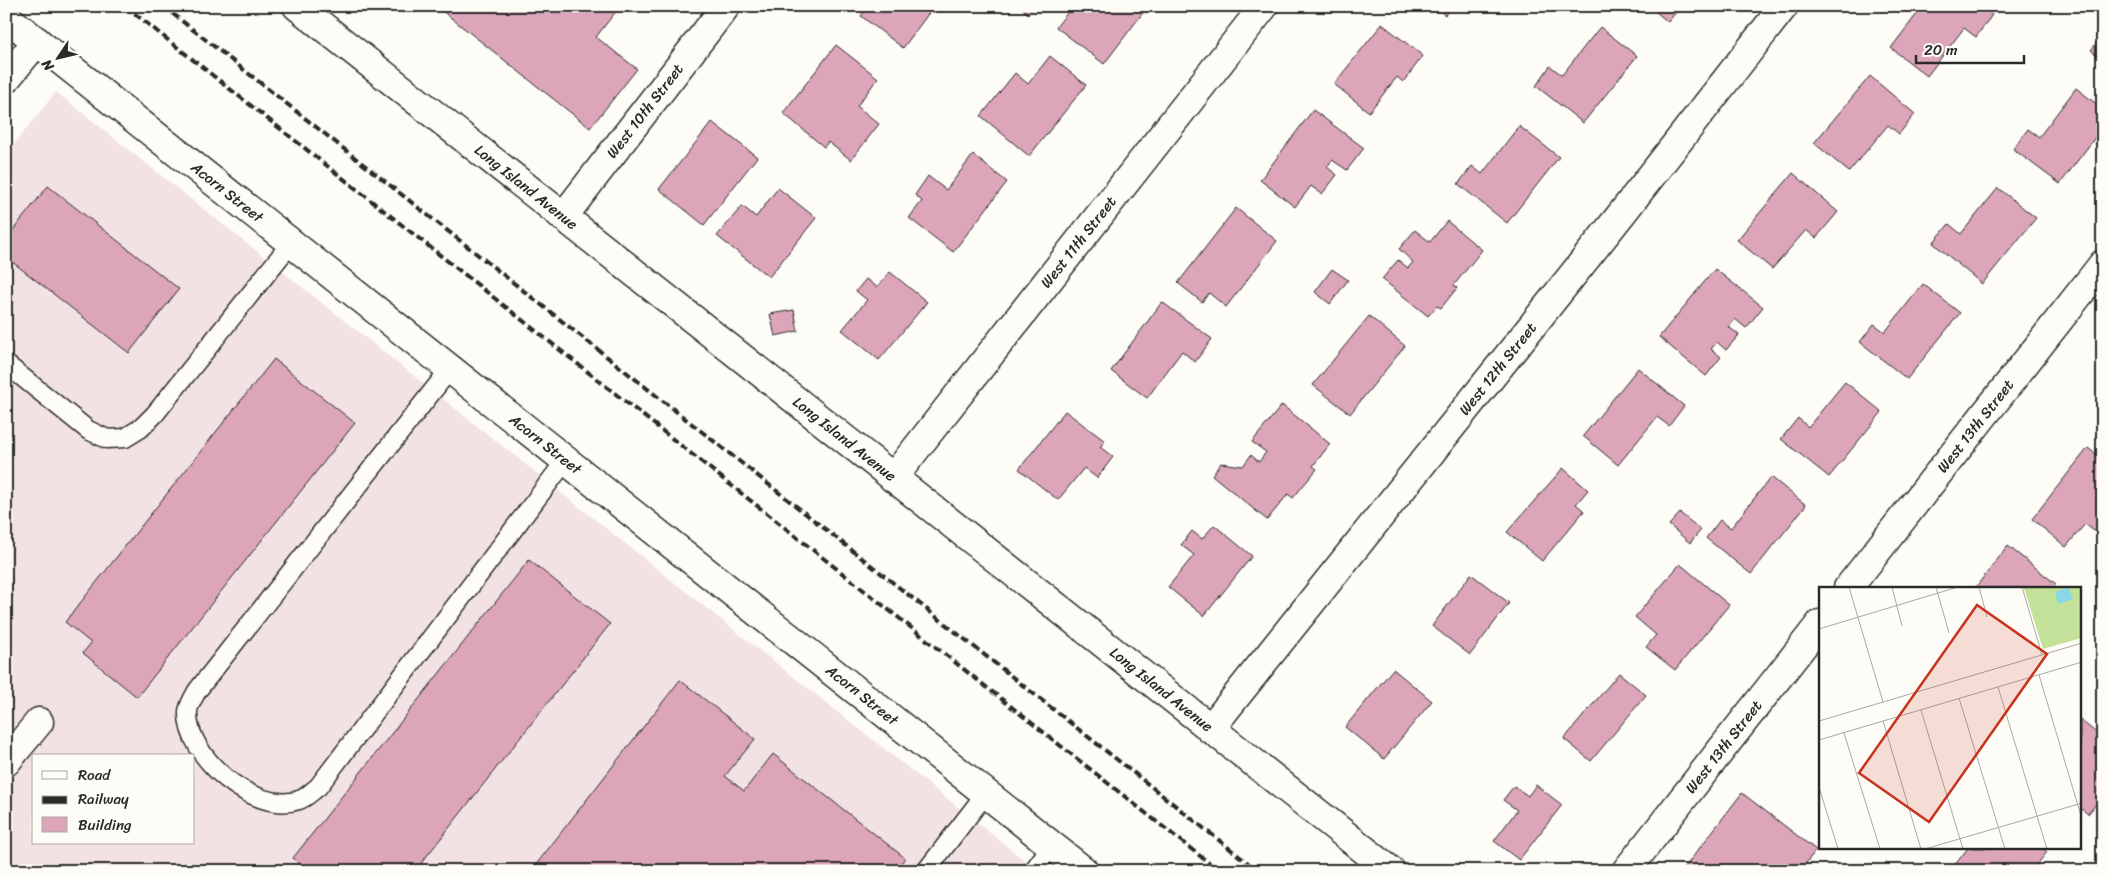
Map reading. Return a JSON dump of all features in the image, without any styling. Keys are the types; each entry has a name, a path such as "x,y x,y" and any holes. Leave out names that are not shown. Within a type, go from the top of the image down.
{"street":[{"name":"Long Island Avenue","path":"297,6 1391,871"},
{"name":"West 10th Street","path":"563,217 726,6"},
{"name":"West 11th Street","path":"892,478 1264,6"},
{"name":"West 12th Street","path":"1210,729 1613,225 1784,6"},
{"name":"Acorn Street","path":"6,17 1084,871"},
{"path":"6,79 37,41"},
{"name":"West 13th Street","path":"1849,587 2103,264"},
{"name":"West 13th Street","path":"1626,871 1819,625"},
{"path":"6,762 39,722"}],"lane":[{"path":"6,364 88,430 107,439 125,438 141,428 155,414 291,243"},
{"path":"450,369 197,691 187,711 191,733 204,756 237,787 261,799 284,802 300,800 318,787 566,460"},
{"path":"926,871 986,793"},
{"path":"1034,871 1052,845"}],"shaded area":[{"path":"56,92 1038,871 6,871 6,154"}],"building":[{"path":"436,6 611,6 617,10 596,37 637,69 590,128"},
{"path":"868,6 934,6 903,48 861,16"},
{"path":"1020,6 1034,6 1028,14"},
{"path":"1073,6 1084,6 1087,9 1090,6 1148,6 1104,64 1056,27"},
{"path":"1433,6 1452,6 1445,15"},
{"path":"1649,6 1681,6 1668,22"},
{"path":"1923,6 1980,6 1992,15 1976,37 1964,28 1927,76 1891,48"},
{"path":"1382,24 1423,56 1403,82 1397,77 1369,112 1334,84"},
{"path":"1600,27 1637,56 1583,123 1536,86 1550,66 1562,75"},
{"path":"2103,35 2103,60 2091,50"},
{"path":"836,45 878,78 857,106 879,124 851,160 828,142 824,147 783,113"},
{"path":"1050,56 1086,85 1029,156 981,116 1015,73 1028,84"},
{"path":"1870,76 1915,114 1899,134 1888,125 1849,172 1814,143"},
{"path":"2076,88 2103,109 2103,127 2060,184 2013,149 2028,129 2039,137"},
{"path":"1313,110 1364,148 1347,170 1332,160 1327,167 1337,175 1322,194 1311,186 1295,207 1260,180"},
{"path":"712,122 757,157 704,225 659,189"},
{"path":"1519,126 1559,157 1507,223 1458,184 1472,166 1482,174"},
{"path":"973,155 1007,182 953,252 909,218 922,201 915,195 928,176 946,190"},
{"path":"1793,173 1838,212 1816,238 1806,230 1772,269 1737,240"},
{"path":"48,186 179,289 129,353 6,257 6,239"},
{"path":"778,188 816,218 769,277 717,236 742,206 756,217"},
{"path":"1998,188 2036,218 1982,284 1933,243 1949,224 1961,234"},
{"path":"1236,208 1277,241 1226,307 1209,293 1202,302 1178,283"},
{"path":"1447,221 1482,250 1454,285 1457,288 1441,308 1437,306 1428,316 1382,279 1398,260 1408,268 1413,262 1399,249 1415,230 1430,242"},
{"path":"1332,269 1348,280 1330,304 1315,292"},
{"path":"1715,269 1763,307 1746,328 1735,319 1729,327 1739,335 1726,350 1717,342 1711,349 1721,357 1706,376 1659,337"},
{"path":"890,272 927,302 879,360 842,330 867,300 856,291 866,279 877,287"},
{"path":"1923,284 1960,313 1907,379 1860,342 1874,324 1885,332"},
{"path":"1162,302 1212,339 1195,362 1182,351 1147,398 1111,371"},
{"path":"794,310 798,331 775,336 770,314"},
{"path":"1369,316 1405,346 1350,414 1313,385"},
{"path":"274,359 355,423 137,697 83,653 91,643 65,622"},
{"path":"1638,368 1684,406 1669,426 1657,417 1618,465 1583,436"},
{"path":"1845,382 1882,412 1829,477 1781,439 1798,418 1808,427"},
{"path":"1282,405 1330,444 1313,466 1317,469 1293,498 1288,494 1267,520 1212,475 1221,463 1243,466 1251,455 1259,462 1266,452 1252,442"},
{"path":"1065,411 1105,441 1100,447 1113,457 1097,478 1084,468 1058,500 1019,469"},
{"path":"2088,448 2103,460 2103,538 2085,524 2066,547 2032,519"},
{"path":"1563,468 1588,490 1576,504 1584,511 1542,561 1507,532"},
{"path":"1771,477 1806,505 1751,574 1706,538 1720,520 1731,528"},
{"path":"1680,513 1701,530 1690,543 1669,525"},
{"path":"1214,525 1252,556 1204,616 1168,587 1194,555 1181,545 1192,531 1202,539"},
{"path":"2008,546 2056,584 2054,587 1976,587"},
{"path":"529,560 610,624 415,871 309,871 293,858"},
{"path":"1680,564 1729,605 1675,670 1646,647 1656,635 1635,617"},
{"path":"1471,574 1509,603 1470,655 1432,626"},
{"path":"6,591 13,596 6,604"},
{"path":"1393,669 1432,701 1384,759 1345,727"},
{"path":"1619,673 1646,695 1591,761 1564,739"},
{"path":"680,680 755,739 725,776 744,791 773,754 905,858 895,871 531,871"},
{"path":"2082,722 2103,738 2103,796 2088,814 2082,810"},
{"path":"1536,785 1562,805 1519,860 1494,841 1517,810 1503,800 1514,786 1528,796"},
{"path":"1742,793 1816,850 1800,871 1682,871"},
{"path":"1966,850 2045,850 2047,852 2032,871 1950,871"}],"railway":[{"path":"125,6 1219,871"},
{"path":"163,6 1258,871"}]}
